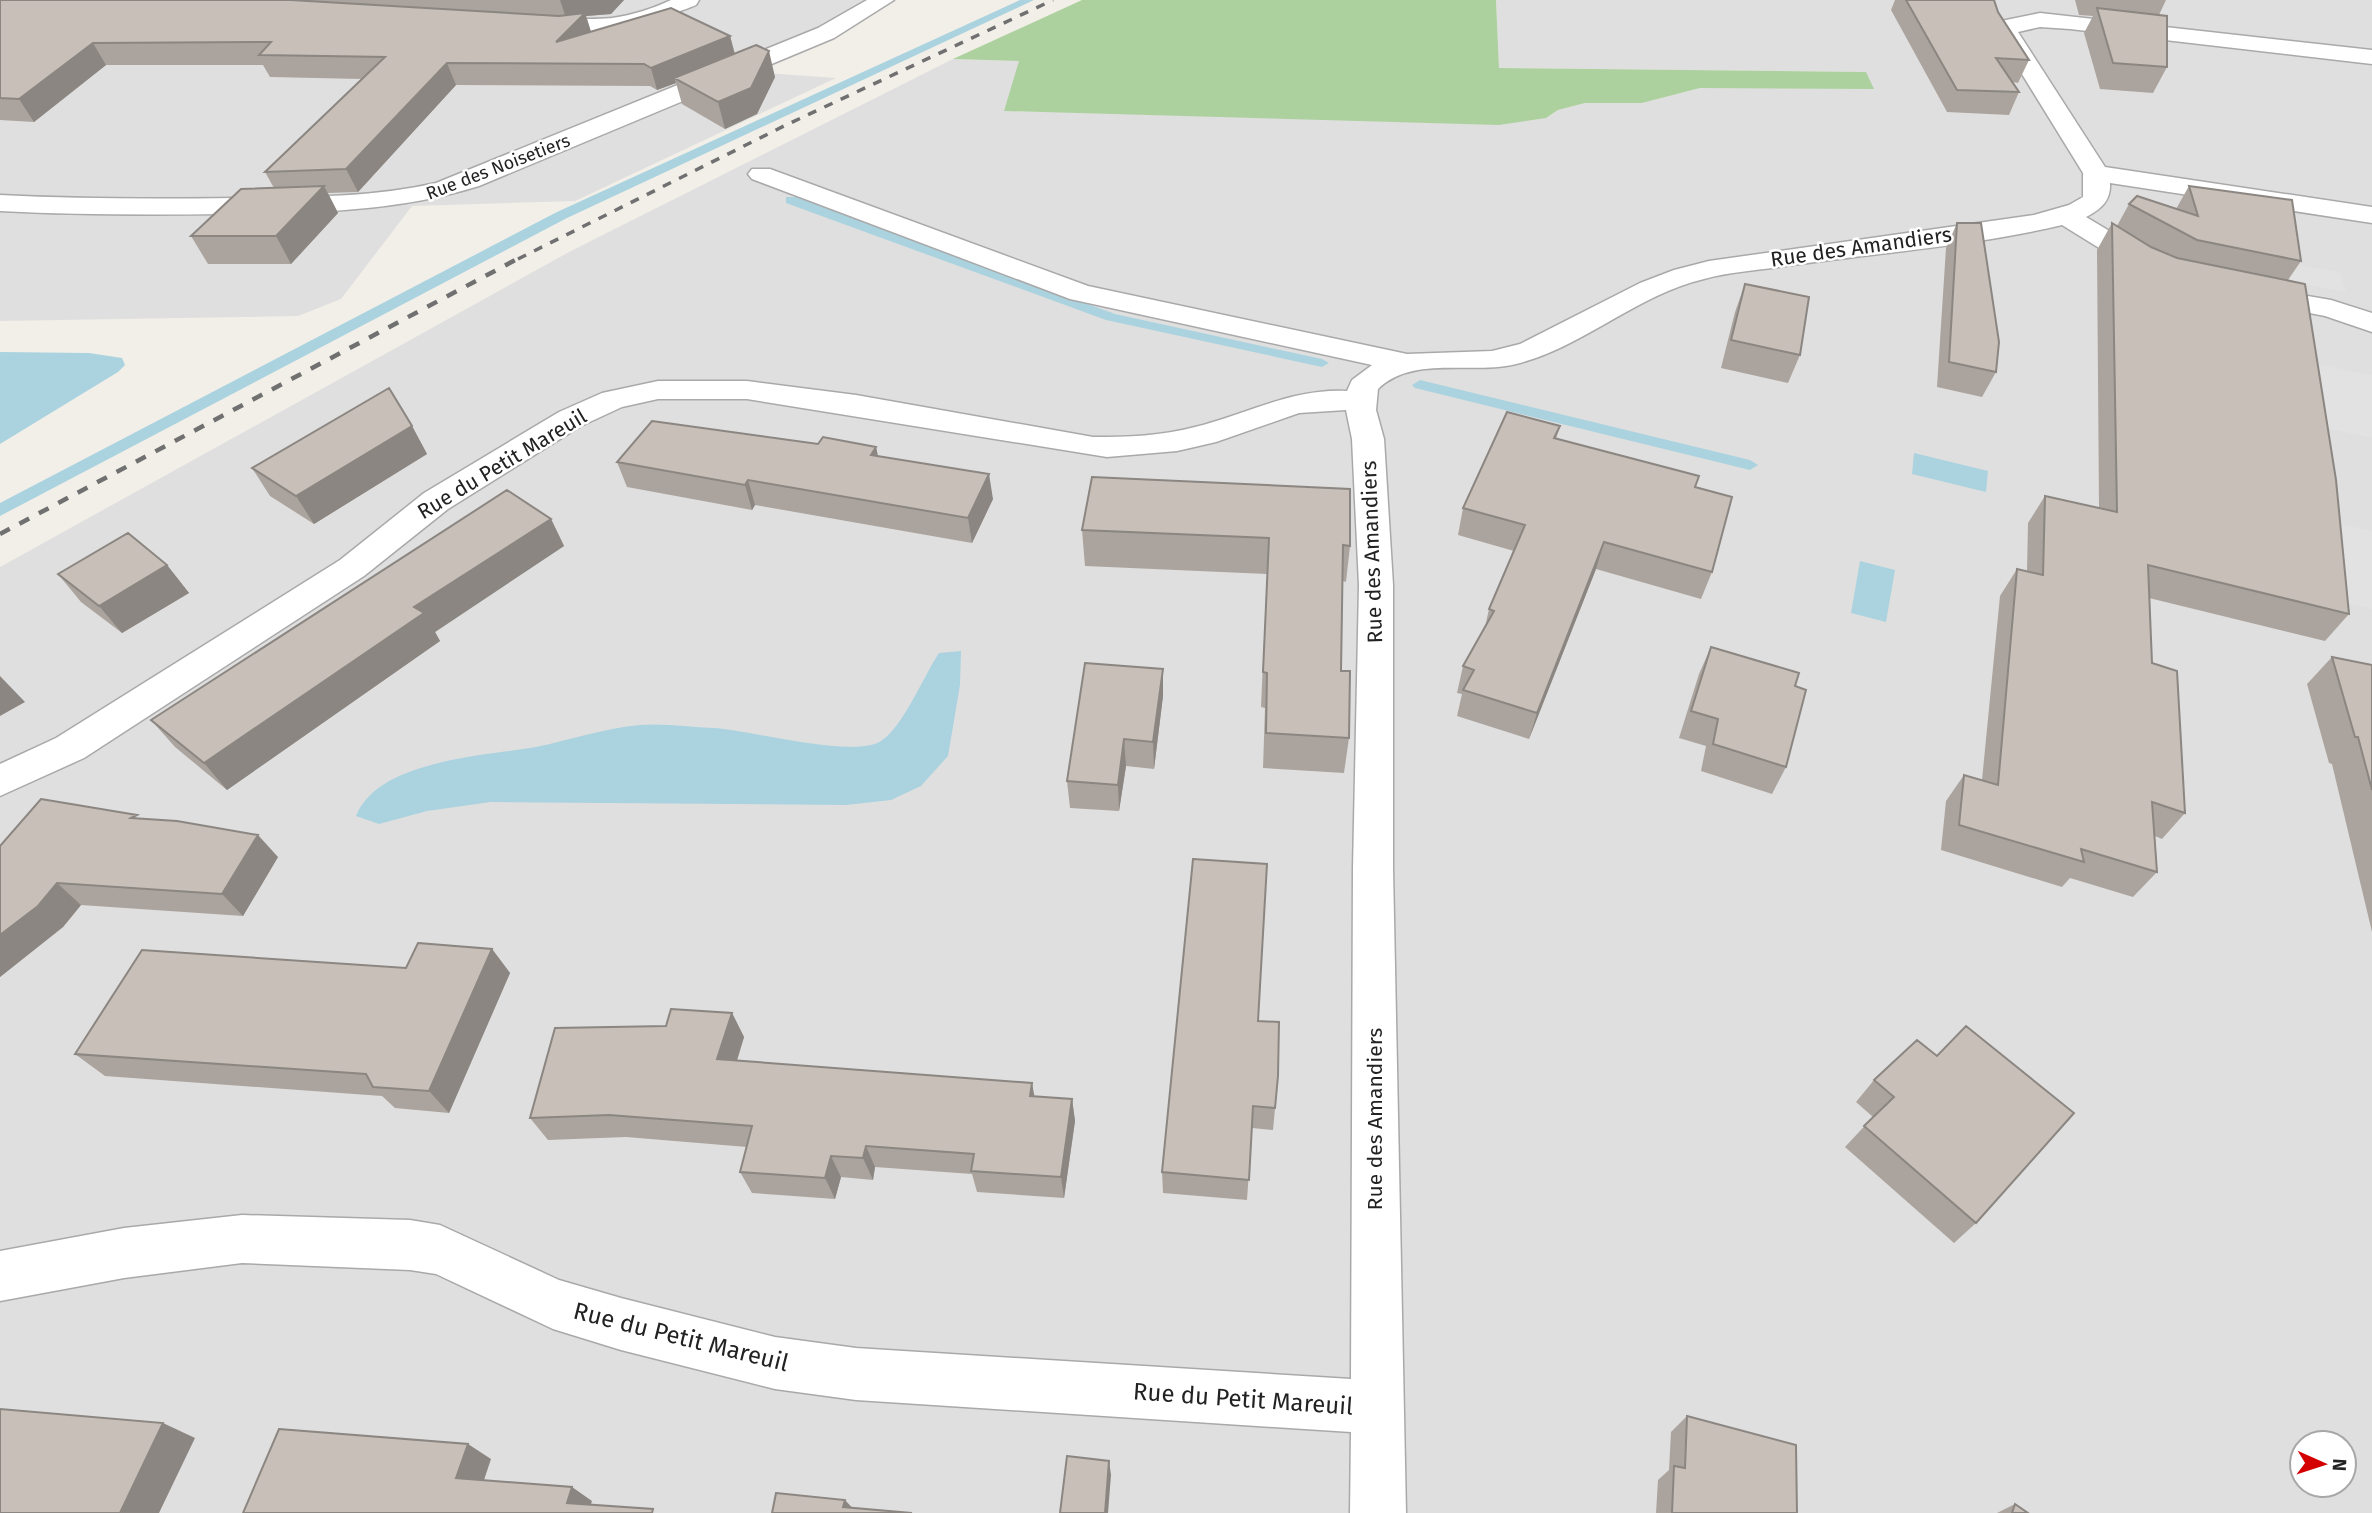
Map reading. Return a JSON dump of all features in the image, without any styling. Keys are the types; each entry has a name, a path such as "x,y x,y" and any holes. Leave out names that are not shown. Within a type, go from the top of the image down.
{"street":[{"path":"517,27 603,25 648,16 688,0"},
{"name":"Rue des Noisetiers","path":"0,203 181,207 374,203 422,197 482,177 815,37 847,23 883,0"},
{"path":"2372,57 2070,22 2040,20 2009,26 2007,32 2012,44 2096,173 2372,215"},
{"name":"Rue des Amandiers","path":"1378,1513 1373,868 1376,585 1368,439 1360,401 1368,380 1405,362 1489,361 1524,353 1562,337 1631,298 1673,279 1726,266 2066,216 2094,202 2099,189 2096,173"},
{"path":"761,174 1080,293 1405,362"},
{"path":"2066,216 2147,266 2172,277"},
{"path":"2231,290 2331,309 2372,323"},
{"name":"Rue du Petit Mareuil","path":"0,781 70,748 352,568 436,500 570,419 613,400 658,390 747,390 856,405 1081,445 1119,447 1169,444 1189,439 1298,401 1336,398 1360,401"},
{"name":"Rue du Petit Mareuil","path":"0,1276 124,1253 242,1239 304,1239 410,1245 440,1250 553,1304 775,1363 856,1374 1376,1407"}],"shaded area":[{"path":"0,0 883,0 739,71 836,78 575,201 412,206 341,299 298,316 0,321"},
{"path":"1496,0 2372,0 2372,1513 0,1513 0,567 569,252 953,59 1020,61 1005,111 1546,118 1558,110 1585,103 1642,103 1700,88 1873,88 1865,72 1499,68"},
{"path":"2247,256 2340,272 2346,292 2237,271"},
{"path":"2292,359 2372,375 2372,438 2298,422"},
{"path":"2314,518 2372,531 2372,609 2323,598"}],"green space":[{"path":"1082,0 1496,0 1499,68 1866,72 1874,89 1700,88 1642,103 1585,103 1558,110 1546,118 1499,125 1004,111 1019,61 953,59"}],"water":[{"path":"0,352 89,353 122,358 125,365 118,372 0,444"},
{"path":"1914,453 1988,471 1986,492 1912,474"},
{"path":"1860,561 1895,570 1886,622 1851,613"},
{"path":"961,651 960,685 948,756 921,786 891,800 846,805 491,802 427,811 379,824 356,816 368,797 386,783 409,772 462,758 536,747 601,731 640,725 714,728 825,745 867,746 881,741 897,725 939,653"}],"building":[{"path":"0,0 291,0 559,16 585,13 556,42 671,8 730,36 651,68 644,64 447,63 346,169 265,172 385,57 259,55 271,42 93,43 19,99 0,98"},
{"path":"1906,0 1994,0 1998,12 2029,60 1996,58 2019,92 1957,90"},
{"path":"2097,8 2167,16 2167,67 2113,63"},
{"path":"756,45 769,51 751,88 718,102 674,78"},
{"path":"324,186 276,236 191,236 241,189"},
{"path":"2189,186 2292,200 2301,261 2197,240 2129,204 2137,196 2198,216"},
{"path":"1957,223 1981,223 1999,342 1996,372 1949,362"},
{"path":"2112,223 2151,247 2177,258 2305,284 2336,480 2349,614 2148,565 2152,663 2177,671 2185,813 2152,802 2157,872 2081,849 2084,862 1959,825 1964,775 1998,785 2017,569 2043,575 2045,496 2117,512"},
{"path":"1745,284 1809,297 1800,355 1731,340"},
{"path":"389,388 412,426 296,496 252,468"},
{"path":"1507,412 1560,426 1554,438 1699,476 1695,487 1732,497 1712,572 1604,542 1537,713 1463,690 1474,670 1463,666 1494,611 1489,609 1525,525 1463,508"},
{"path":"652,421 818,444 823,437 876,447 871,455 989,474 968,518 748,480 745,485 617,462"},
{"path":"1092,477 1350,489 1350,546 1343,545 1341,671 1350,671 1349,738 1266,733 1267,673 1263,672 1269,538 1082,530"},
{"path":"507,490 551,519 414,607 424,613 204,763 151,720"},
{"path":"128,533 167,565 99,606 58,574"},
{"path":"1711,647 1799,673 1795,686 1806,690 1786,767 1713,744 1718,719 1691,711"},
{"path":"2332,657 2372,665 2372,790 2358,737 2355,737"},
{"path":"1085,663 1163,669 1153,742 1124,739 1118,785 1067,781"},
{"path":"41,799 137,815 131,818 177,821 258,835 222,894 57,883 38,906 0,935 0,846"},
{"path":"1193,859 1267,864 1258,1021 1279,1022 1278,1076 1275,1108 1253,1106 1249,1180 1162,1172"},
{"path":"418,943 492,949 429,1091 373,1087 366,1074 75,1054 142,950 406,968"},
{"path":"671,1009 732,1013 717,1059 1032,1083 1030,1096 1072,1099 1061,1177 971,1171 974,1154 866,1146 863,1158 831,1156 825,1178 740,1172 752,1126 609,1115 530,1118 555,1028 666,1026"},
{"path":"1966,1026 2074,1113 1976,1223 1864,1126 1894,1097 1874,1080 1917,1040 1937,1056"},
{"path":"0,1409 163,1423 120,1513 0,1513"},
{"path":"1687,1416 1796,1445 1797,1513 1672,1513 1674,1466 1685,1468"},
{"path":"279,1429 468,1444 456,1478 572,1487 567,1503 653,1509 652,1513 243,1513"},
{"path":"1067,1456 1109,1461 1105,1513 1060,1513"},
{"path":"776,1493 845,1500 843,1507 912,1513 772,1513"},
{"path":"2015,1504 2028,1513 2012,1513"}],"waterway":[{"path":"0,510 562,215 1029,0"},
{"path":"791,200 1111,317 1322,363"},
{"path":"1420,385 1750,465"}],"railway":[{"path":"518,259 786,125 1053,0"},
{"path":"0,534 521,257"}]}
